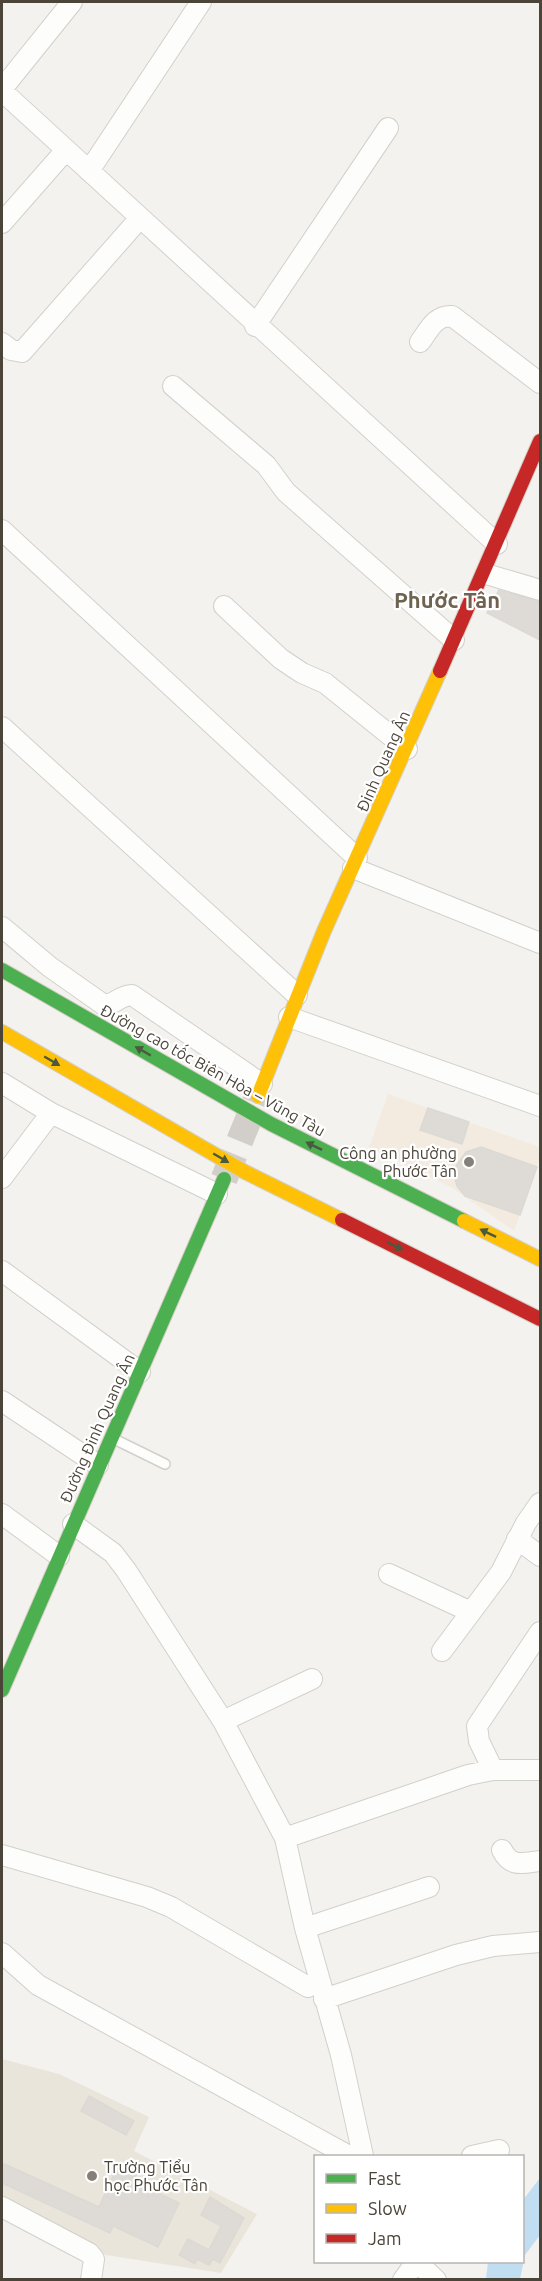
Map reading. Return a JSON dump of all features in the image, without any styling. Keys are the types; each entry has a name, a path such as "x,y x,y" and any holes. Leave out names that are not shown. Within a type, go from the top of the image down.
{"main road":[{"name":"Đinh Quang Ân","path":"260,1090 297,995 355,862 454,640 486,574 497,544 536,464 540,441"},
{"name":"Đường cao tốc Biên Hòa – Vũng Tàu","path":"2,970 271,1124 540,1259"},
{"path":"2,1032 245,1172 540,1319"},
{"name":"Đường Đinh Quang Ân","path":"2,1690 221,1186"}],"street":[{"path":"72,2 2,90 255,326 497,544"},
{"path":"89,171 201,2"},
{"path":"255,326 388,128"},
{"path":"2,224 66,150"},
{"path":"2,343 11,350 22,351 140,218"},
{"path":"420,342 437,319 444,315 452,316 540,383"},
{"path":"173,386 266,465 286,492 454,640"},
{"path":"2,530 355,862 540,943"},
{"path":"486,574 540,590"},
{"path":"224,606 281,659 302,673 325,683 407,749"},
{"path":"2,727 297,995"},
{"path":"2,927 50,967 104,1005 110,1005 125,995 132,995 260,1090"},
{"path":"289,1017 540,1106"},
{"path":"2,1083 51,1113 221,1186"},
{"path":"2,1178 51,1113"},
{"path":"2,1271 140,1372"},
{"path":"2,1401 98,1465"},
{"path":"442,1651 501,1572 517,1539 540,1503"},
{"path":"2,1514 59,1556"},
{"path":"73,1524 113,1553 223,1721 285,1838 305,1928 341,2055 363,2155"},
{"path":"517,1539 540,1556"},
{"path":"389,1574 471,1612"},
{"path":"493,1770 480,1741 477,1726 540,1632"},
{"path":"223,1721 312,1679"},
{"path":"285,1838 468,1775 493,1770 540,1770"},
{"path":"502,1850 507,1859 515,1864 540,1861"},
{"path":"2,1855 147,1897 171,1907 308,1987"},
{"path":"305,1928 429,1887"},
{"path":"324,1999 456,1955 492,1946 540,1942"},
{"path":"2,1953 38,1985 345,2155"},
{"path":"480,2155 499,2150"},
{"path":"2,2207 89,2253 94,2259 91,2280"},
{"path":"403,2280 415,2263"},
{"path":"417,2263 436,2280"}],"lane":[{"path":"110,1437 165,1464"}],"shaded area":[{"name":"Công an phường Phước Tân","path":"388,1094 540,1147 540,1157 514,1231 451,1187 369,1147"},
{"name":"Trường Tiểu học Phước Tân","path":"2,2059 59,2074 149,2117 134,2151 257,2214 221,2273 106,2255 2,2201"}],"water":[{"path":"540,2178 540,2235 524,2260 524,2199"},
{"path":"488,2263 523,2263 520,2279 486,2279"}],"building":[{"path":"499,590 540,602 540,640 487,613"},
{"path":"428,1108 469,1122 462,1144 420,1130"},
{"path":"481,1147 537,1167 520,1215 465,1196 457,1186 454,1176 456,1166 466,1152"},
{"path":"89,2096 134,2121 126,2135 81,2111"},
{"path":"2,2163 99,2207 118,2165 137,2174 134,2181 179,2203 158,2247 113,2226 110,2233 2,2183"},
{"path":"210,2197 244,2218 220,2263 213,2259 209,2265 197,2259 195,2264 179,2255 188,2239 209,2250 221,2226 201,2215"}],"tunnel":[{"path":"224,1179 258,1096"}],"traffic: fast":[{"path":"2,970 271,1124 464,1221"},
{"path":"2,1690 224,1179"}],"traffic: slow":[{"path":"258,1096 324,931 440,671"},
{"path":"2,1032 245,1172 342,1220"},
{"path":"464,1221 540,1259"}],"traffic: jam":[{"path":"440,671 540,441"},
{"path":"342,1220 540,1319"}],"place":[{"name":"Công an phường Phước Tân","path":"469,1162"},
{"name":"Trường Tiểu học Phước Tân","path":"92,2176"}],"district":[{"name":"Phước Tân","path":"447,600"}]}
